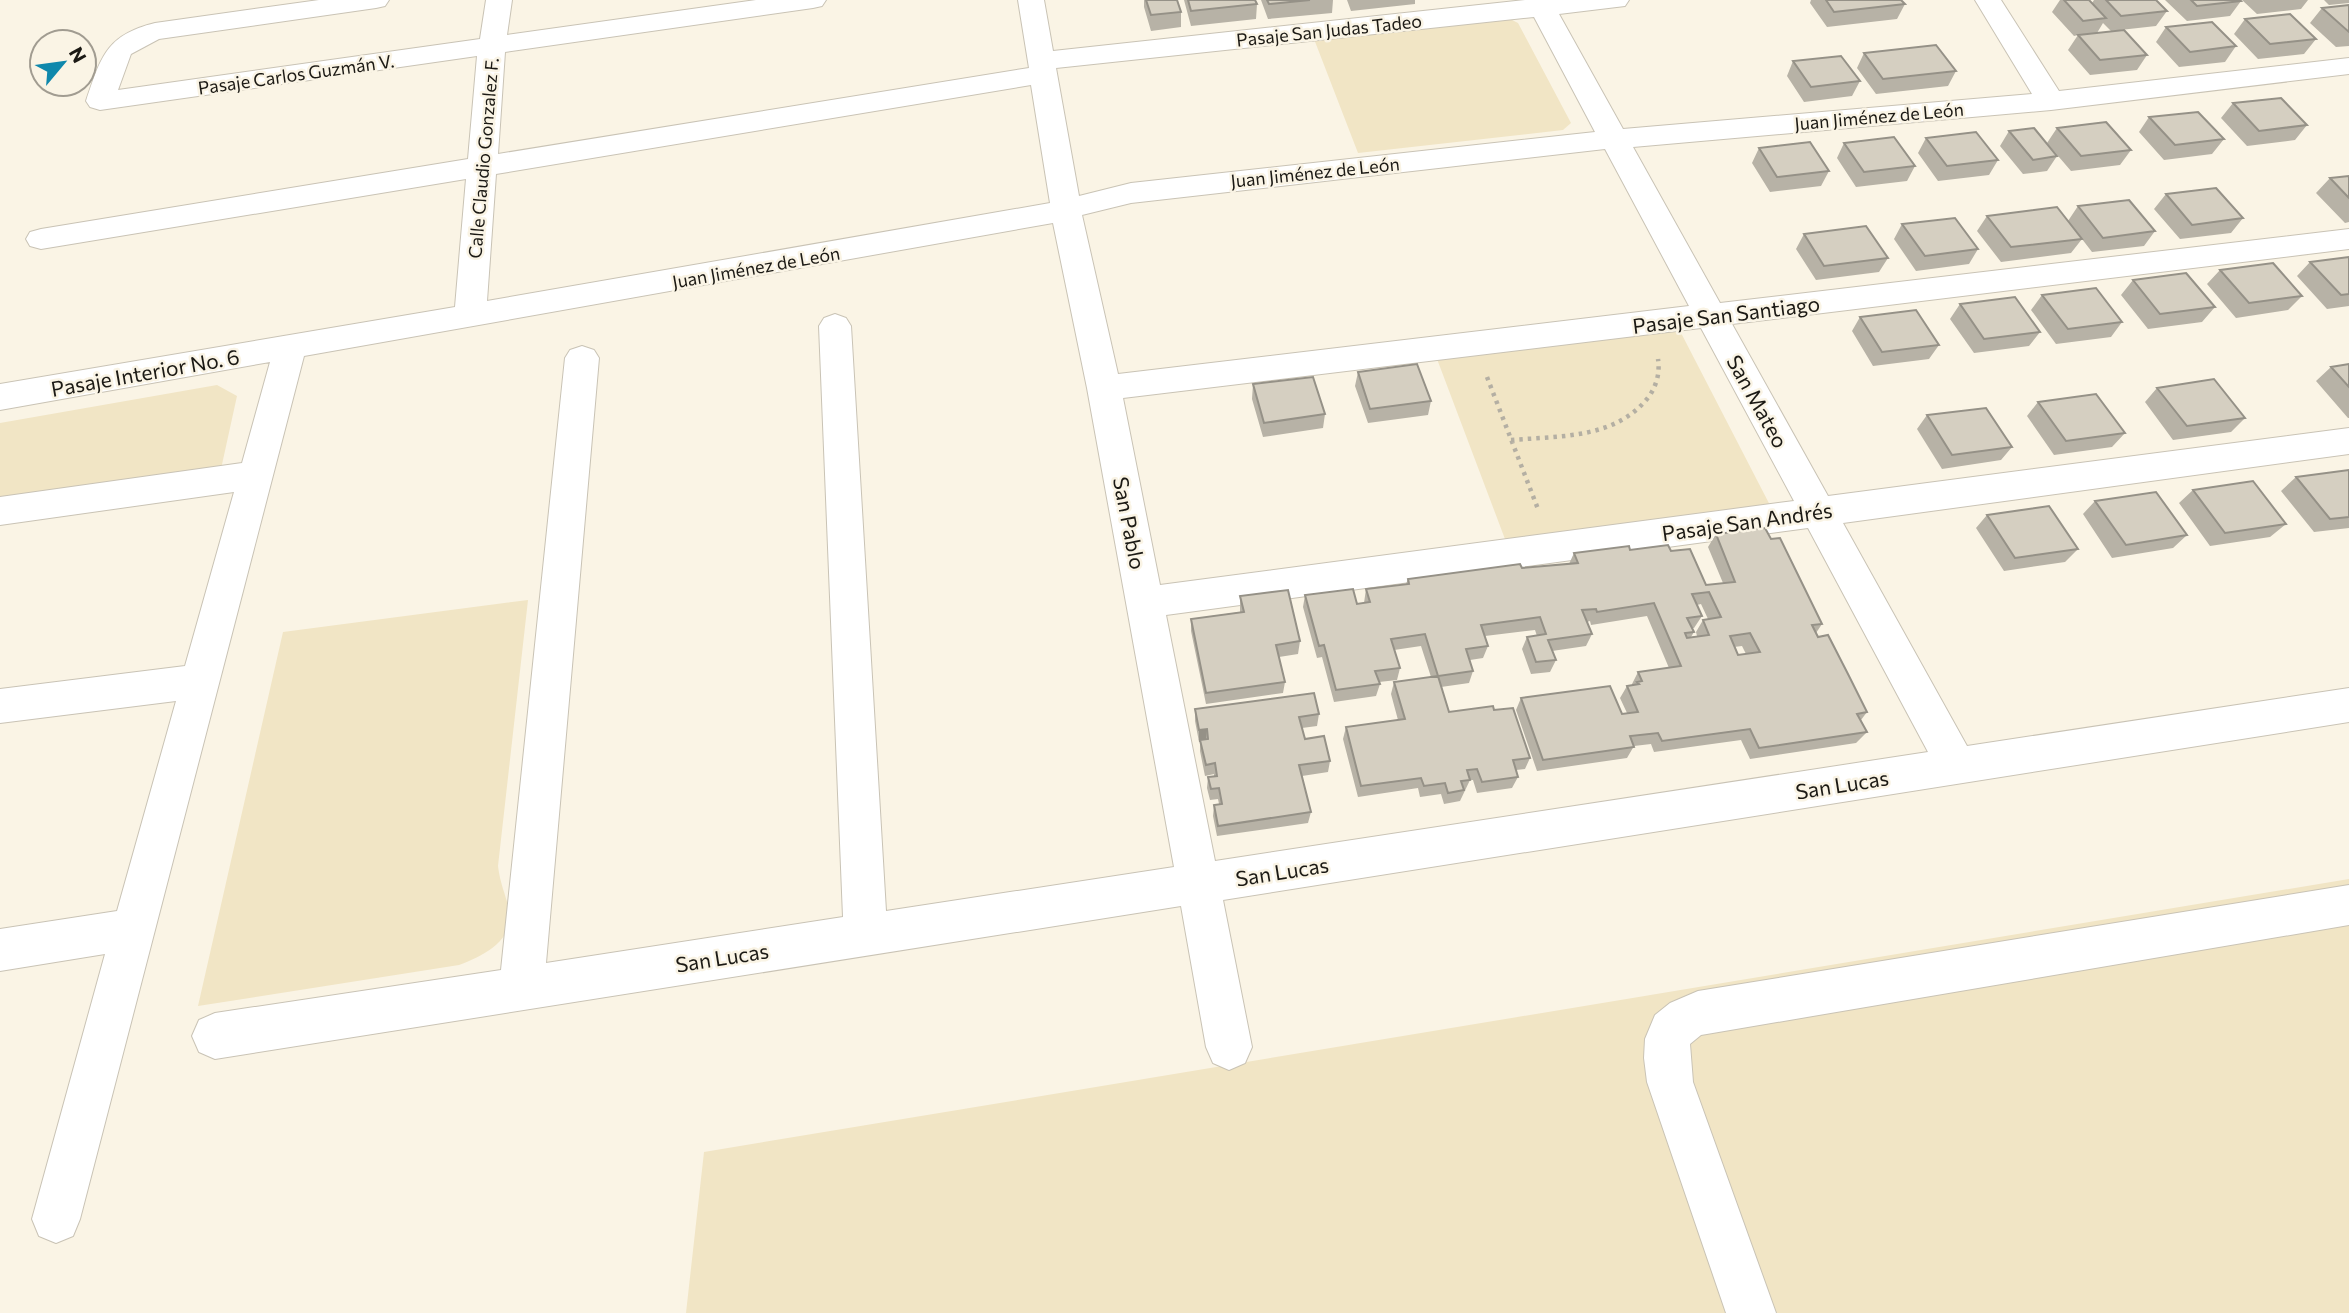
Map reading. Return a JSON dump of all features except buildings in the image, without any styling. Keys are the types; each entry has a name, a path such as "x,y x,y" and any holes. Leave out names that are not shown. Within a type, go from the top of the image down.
{"street":[{"name":"Pasaje Carlos Guzmán V.","path":"376,0 155,31 136,36 120,47 100,102 813,0"},
{"name":"Calle Claudio Gonzalez F.","path":"470,317 492,46 499,0"},
{"name":"San Pablo","path":"1031,0 1066,210 1104,388 1229,1047"},
{"name":"Pasaje San Judas Tadeo","path":"41,239 1043,68 1541,4 1616,0"},
{"path":"1988,0 2051,101"},
{"name":"San Mateo","path":"1541,4 1958,766"},
{"name":"Juan Jiménez de León","path":"290,348 1028,219 1131,193 1614,138 2051,101 2349,66"},
{"name":"Pasaje San Santiago","path":"1104,388 2349,239"},
{"path":"835,326 866,935"},
{"path":"55,1219 290,348"},
{"name":"Pasaje Interior No. 6","path":"0,397 290,348"},
{"path":"521,989 582,358"},
{"name":"Pasaje San Andrés","path":"1145,602 2349,441"},
{"path":"0,511 256,475"},
{"path":"0,706 201,681"},
{"name":"San Lucas","path":"215,1036 2349,705"},
{"path":"1751,1313 1670,1082 1667,1055 1669,1034 1678,1020 1698,1013 2349,905"},
{"path":"0,950 134,929"}],"path":[{"path":"1511,440 1597,430 1614,426 1639,410 1657,382 1660,364 1642,324"},
{"path":"1474,343 1553,547"}],"shaded area":[{"path":"1510,19 1518,23 1571,123 1563,130 1358,153 1314,39"},
{"path":"1679,329 1773,511 1508,547 1437,359"},
{"path":"217,385 237,396 221,469 0,502 0,423"},
{"path":"528,600 498,866 510,920 503,938 487,952 459,965 198,1006 283,632"},
{"path":"2349,879 2349,1313 686,1313 704,1152"}]}
